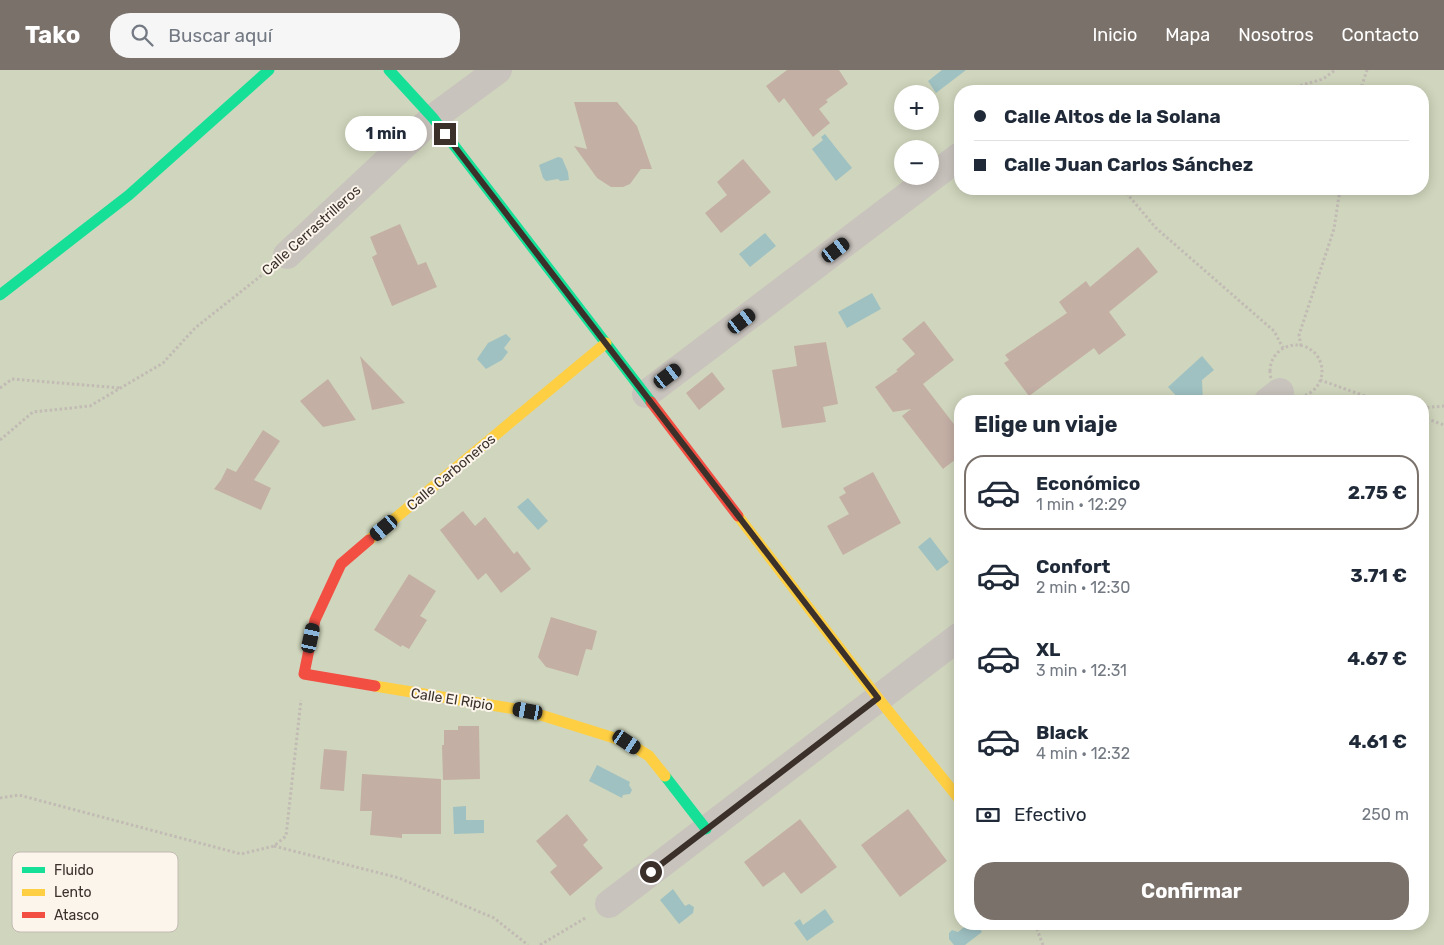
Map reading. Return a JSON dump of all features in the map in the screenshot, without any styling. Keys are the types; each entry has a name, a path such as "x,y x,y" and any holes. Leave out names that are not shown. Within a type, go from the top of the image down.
{"street":[{"path":"0,296 129,196 269,70"},
{"path":"389,70 433,118 878,698 954,793"},
{"name":"Calle Cerrastrilleros","path":"286,255 433,118 498,70"},
{"path":"646,394 954,161"},
{"name":"Calle Carboneros","path":"304,674 315,620 341,564 606,343"},
{"path":"609,904 954,641"},
{"name":"Calle El Ripio","path":"304,674 528,711 627,742 649,756 706,829"}],"path":[{"path":"1300,85 1323,78 1335,70"},
{"path":"1362,85 1367,70"},
{"path":"1128,195 1156,228 1274,331 1283,348"},
{"path":"1301,346 1299,335 1334,230 1339,195"},
{"name":"Calle Cerrastrilleros","path":"0,440 33,412 90,406 164,362 195,328 286,255"},
{"path":"0,388 12,379 122,388"},
{"path":"1320,380 1362,395"},
{"path":"1429,407 1444,406"},
{"path":"1429,420 1444,425"},
{"path":"0,798 19,795 241,854 274,846 286,836 304,674"},
{"path":"274,846 399,878 494,918 528,945"},
{"path":"540,945 609,904"},
{"path":"1037,930 1043,945"}],"green space":[{"path":"0,70 1444,70 1444,945 0,945"}],"water":[{"path":"942,70 966,70 939,91 939,85 931,85 928,81"},
{"path":"825,134 852,168 836,181 812,149 823,140 821,137"},
{"path":"558,157 562,158 569,180 546,181 543,178 539,165"},
{"path":"765,233 776,246 750,267 739,254"},
{"path":"872,293 881,309 847,328 838,312"},
{"path":"506,334 511,339 504,348 508,352 502,360 486,369 477,359 488,343"},
{"path":"1202,356 1214,370 1202,380 1203,395 1175,395 1168,387"},
{"path":"528,498 548,521 538,530 517,507"},
{"path":"930,537 949,562 937,571 918,547"},
{"path":"597,765 630,782 629,785 632,790 630,794 623,795 622,798 589,781"},
{"path":"466,806 466,820 484,820 484,833 454,834 453,807"},
{"path":"673,889 685,906 689,904 694,907 693,913 679,924 660,900"},
{"path":"825,909 834,922 807,941 794,923 800,919 803,925"},
{"path":"952,930 958,932 960,930 980,930 982,932 965,945 954,945 949,939 949,933"}],"building":[{"path":"787,70 839,70 848,84 826,100 828,102 819,109 830,123 813,137 784,98 779,103 766,86"},
{"path":"574,102 617,102 637,126 652,169 641,169 630,184 623,187 611,187 597,178 574,146 587,149"},
{"path":"743,159 771,192 721,233 705,213 727,195 717,182"},
{"path":"400,224 418,265 426,262 437,287 392,306 372,257 377,254 370,237"},
{"path":"1138,247 1158,272 1109,312 1126,335 1099,355 1094,348 1028,395 1004,363 1009,360 1005,355 1067,313 1059,302 1086,281 1090,287"},
{"path":"924,321 954,360 923,384 954,424 954,461 943,469 902,416 911,409 893,412 875,387 898,371 896,370 915,354 902,339"},
{"path":"826,342 838,404 823,407 826,422 782,428 772,370 797,366 794,346"},
{"path":"360,356 405,403 372,410"},
{"path":"712,372 725,389 699,410 686,393"},
{"path":"328,379 356,420 323,427 300,401"},
{"path":"263,430 280,441 254,480 271,488 261,510 214,489 227,468 236,472"},
{"path":"873,472 901,523 843,555 827,526 849,514 839,497 846,493 843,488"},
{"path":"463,511 475,526 485,517 514,554 517,551 531,569 501,593 486,573 478,580 440,530"},
{"path":"409,574 436,591 420,616 427,620 409,649 402,645 401,647 374,630"},
{"path":"551,617 597,631 592,650 586,649 578,676 546,667 538,657"},
{"path":"458,726 479,726 480,779 443,780 442,745 444,745 444,730 458,730"},
{"path":"324,749 347,751 344,791 320,789"},
{"path":"362,774 441,779 441,834 402,834 402,838 370,835 372,811 360,811"},
{"path":"908,809 947,861 900,897 861,845"},
{"path":"567,814 588,840 583,845 603,868 570,896 550,872 557,866 536,841"},
{"path":"800,819 837,867 801,894 784,872 763,887 744,862"}],"traffic: fast":[{"path":"0,295 129,195 269,70"},
{"path":"389,70 433,118 651,402"},
{"path":"665,776 706,829"}],"traffic: slow":[{"path":"369,540 606,343"},
{"path":"738,516 878,698 954,793"},
{"path":"375,686 528,711 627,742 649,756 665,776"}],"traffic: jam":[{"path":"651,402 738,516"},
{"path":"369,540 341,564 315,620 304,674 375,686"}],"route":[{"path":"445,134 878,698 651,872"}]}
